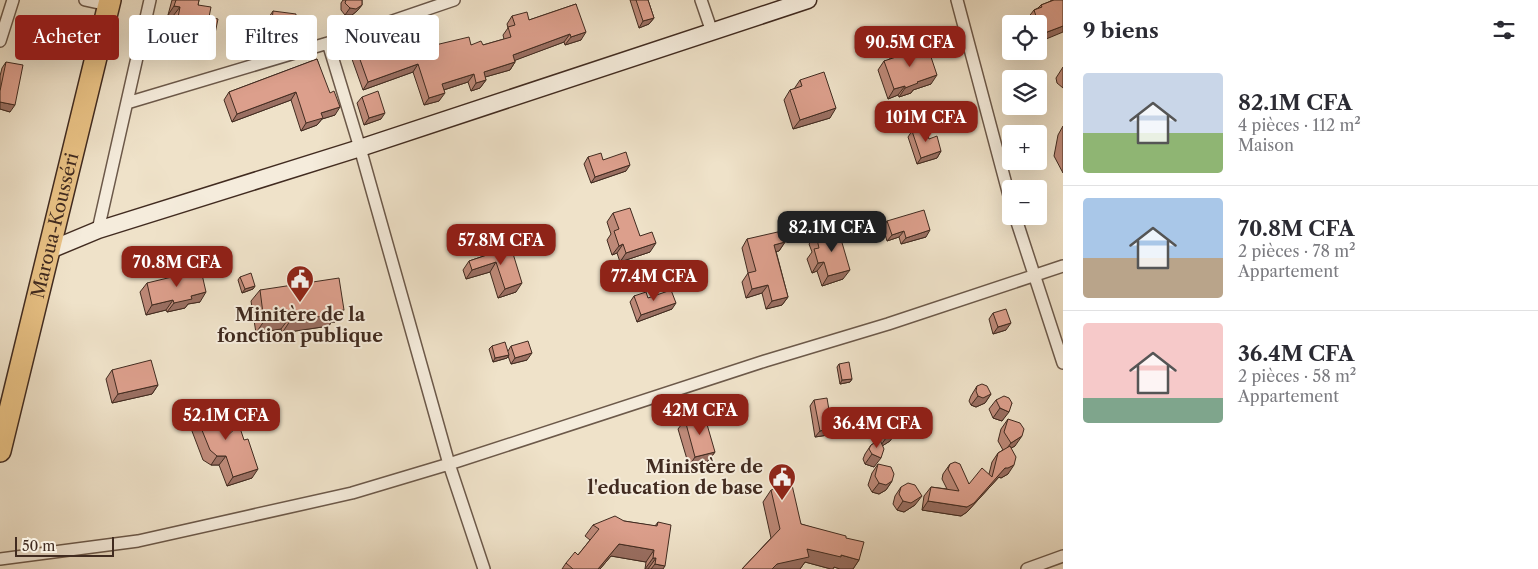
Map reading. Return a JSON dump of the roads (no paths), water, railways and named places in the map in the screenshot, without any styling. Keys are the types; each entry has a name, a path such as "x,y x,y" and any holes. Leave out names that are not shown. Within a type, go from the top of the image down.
{"highway":[{"name":"Maroua-Kousséri","path":"0,451 109,3"}],"street":[{"path":"0,41 13,0"},
{"path":"85,0 109,3"},
{"path":"98,230 150,0"},
{"path":"410,15 454,0"},
{"path":"701,0 712,32"},
{"path":"50,250 98,230 360,148 808,0"},
{"path":"957,0 1005,180"},
{"path":"127,103 327,43"},
{"path":"333,60 360,148 449,464 484,569"},
{"path":"1018,225 1063,363"},
{"path":"0,559 138,541 352,493 449,464 765,361 888,324 1063,266"},
{"path":"1027,569 1063,556"}],"place":[{"name":"Minitère de la fonction publique","path":"300,303"},
{"name":"Ministère de l'education de base","path":"782,501"}]}
